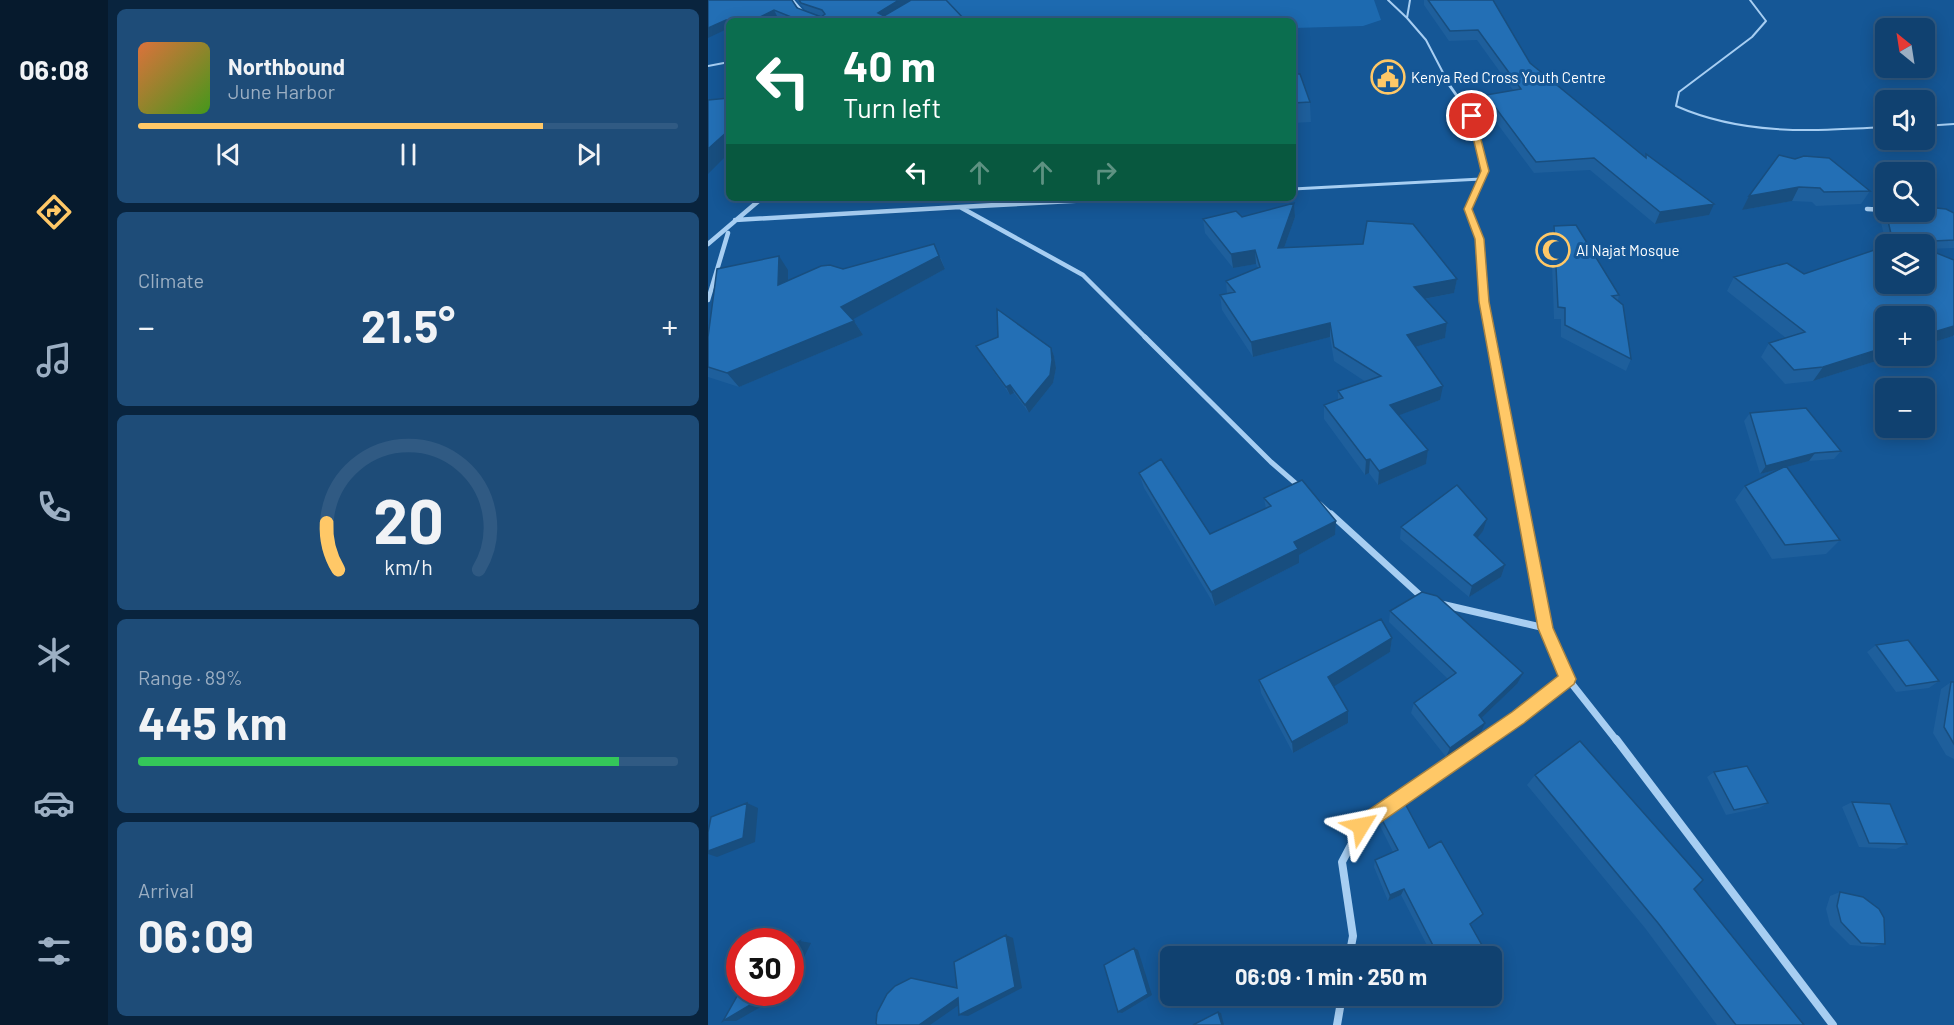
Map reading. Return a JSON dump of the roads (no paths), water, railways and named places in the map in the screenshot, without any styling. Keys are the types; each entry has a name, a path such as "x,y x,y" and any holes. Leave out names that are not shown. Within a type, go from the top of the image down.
{"street":[{"path":"793,0 803,13 814,17"},
{"path":"1388,0 1426,40 1442,75 1472,116 1485,171 1468,209 1479,239 1484,302 1545,628 1568,679 1658,791 1833,1025"},
{"path":"1407,18 1410,0"},
{"path":"708,66 726,63"},
{"path":"1296,189 1481,179"},
{"path":"708,300 728,232 735,220 758,201"},
{"path":"735,220 1071,201"},
{"path":"960,207 1083,275 1271,462 1304,491"},
{"path":"1867,209 1875,209"},
{"path":"708,244 728,232"},
{"path":"1313,498 1364,541 1424,600 1545,628"},
{"path":"1351,946 1353,936 1342,862 1361,826 1518,717 1568,679"},
{"path":"1337,1025 1340,1006"}],"lane":[{"path":"1750,0 1766,21 1752,37 1679,92 1676,106 1692,115 1728,124 1772,130 1875,127"},
{"path":"1935,125 1954,124"}],"place":[{"name":"Kenya Red Cross Youth Centre","path":"1388,77"},
{"name":"Al Najat Mosque","path":"1553,250"}]}
